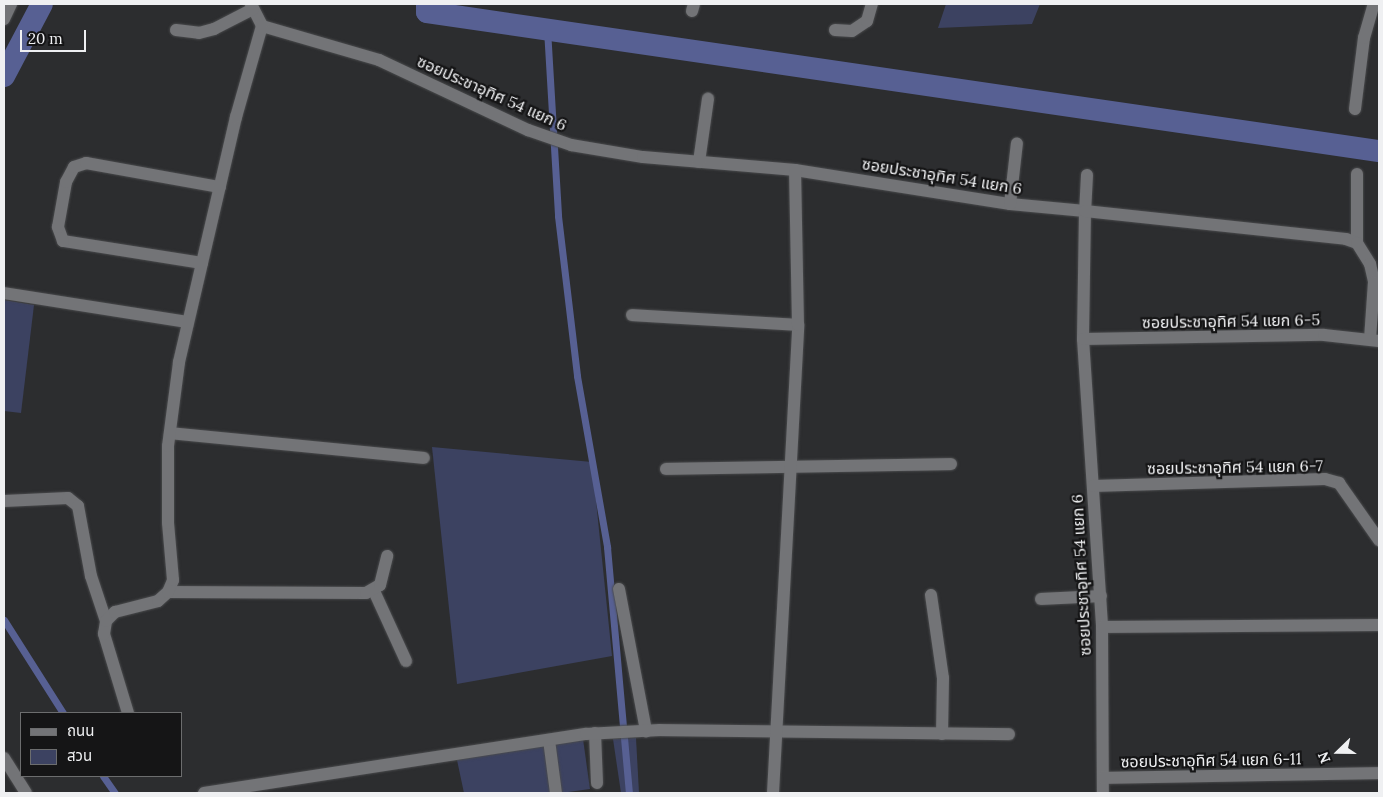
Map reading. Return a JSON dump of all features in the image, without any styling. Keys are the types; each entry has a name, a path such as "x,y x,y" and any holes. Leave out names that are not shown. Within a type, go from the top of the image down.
{"street":[{"path":"4,19 12,4"},
{"path":"835,30 852,31 867,21 872,4"},
{"path":"1355,110 1364,38 1374,4"},
{"path":"106,621 115,612 158,601 168,592 172,580 168,523 170,433 179,362 220,187 262,26 252,6 214,29 199,33 176,30"},
{"name":"ซอยประชาอุทิศ 54 แยก 6","path":"262,26 379,60 528,130 571,145 700,162 795,170 1010,204 1085,211 1084,339 1092,486 1101,596 1103,793"},
{"path":"700,162 708,98"},
{"path":"1010,204 1017,144"},
{"path":"202,263 63,240 58,228 66,182 74,167 86,163 220,187"},
{"path":"773,793 788,466 798,325 795,170"},
{"path":"1088,174 1085,211 1346,239 1357,243"},
{"path":"1357,174 1357,243 1370,264 1377,285 1375,340"},
{"path":"4,294 188,322"},
{"path":"632,315 798,325"},
{"name":"ซอยประชาอุทิศ 54 แยก 6-5","path":"1084,339 1299,335 1375,340"},
{"path":"170,433 424,458"},
{"path":"666,469 951,464"},
{"name":"ซอยประชาอุทิศ 54 แยก 6-7","path":"1092,486 1325,479 1339,483 1379,540"},
{"path":"4,501 68,498 78,506 90,576 106,621 104,634 128,712"},
{"path":"168,592 366,593 380,585 387,556"},
{"path":"619,589 641,731"},
{"path":"374,590 406,661"},
{"path":"931,595 943,678 942,734"},
{"path":"1041,599 1101,596"},
{"path":"1102,627 1379,624"},
{"path":"204,793 594,733 776,730 1009,734"},
{"path":"594,733 597,783"},
{"path":"549,740 556,793"},
{"path":"4,758 26,793"},
{"name":"ซอยประชาอุทิศ 54 แยก 6-11","path":"1103,778 1379,773"}],"green space":[{"path":"946,4 1040,4 1032,24 938,28"},
{"path":"4,300 34,305 21,413 4,411"},
{"path":"432,447 592,462 612,656 457,684"},
{"path":"636,738 639,793 621,793 613,739"},
{"path":"583,739 590,789 561,793 464,793 457,760"}],"waterway":[{"path":"4,76 42,4"},
{"path":"427,4 427,12 1379,151"},
{"path":"547,29 558,216 577,376 607,547 629,793"},
{"path":"4,620 62,712"},
{"path":"104,777 115,793"}]}
